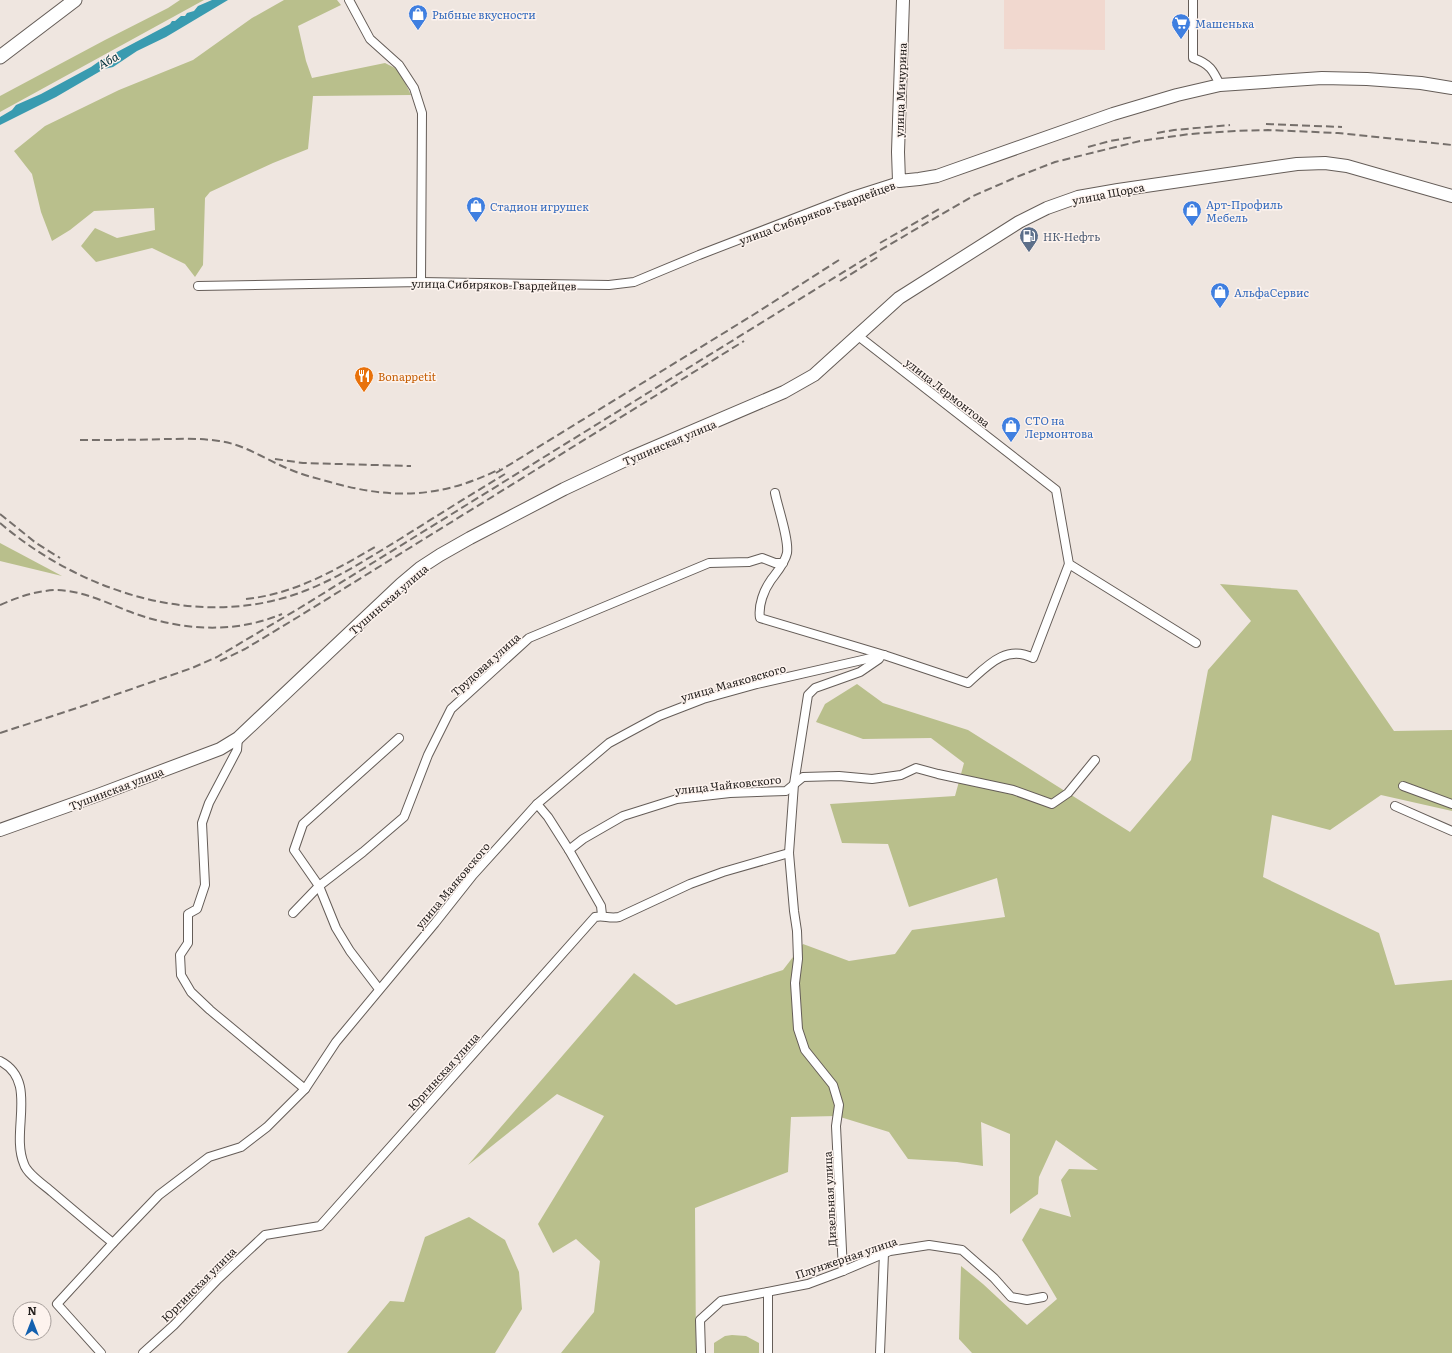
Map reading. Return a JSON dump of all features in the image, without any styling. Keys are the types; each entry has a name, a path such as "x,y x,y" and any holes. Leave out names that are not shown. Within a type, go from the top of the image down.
{"main road":[{"path":"0,57 75,0"},
{"name":"улица Мичурина","path":"898,181 904,0"},
{"name":"улица Сибиряков-Гвардейцев","path":"898,181 937,176 1113,114 1177,95 1220,85 1322,78 1367,78 1422,83 1452,88"},
{"name":"улица Щорса","path":"814,375 899,298 1019,222 1047,208 1078,197 1217,175 1297,164 1325,163 1352,168 1452,196"},
{"name":"Тушинская улица","path":"0,830 98,796 220,749 238,738 401,584 420,568 440,555 564,489 632,457 784,392 814,375"}],"street":[{"path":"349,0 370,39 399,65 414,88 422,113 421,282"},
{"path":"1193,0 1193,58 1203,62 1212,69 1220,85"},
{"name":"улица Сибиряков-Гвардейцев","path":"198,286 421,282 609,285 634,282 699,255 852,196 898,181"},
{"name":"улица Лермонтова","path":"857,335 1056,490 1069,564"},
{"path":"774,493 788,545 787,555 770,582 759,610 760,618 884,655 968,683 992,661 1004,656 1024,653 1034,658 1069,564 1196,643"},
{"name":"Трудовая улица","path":"293,913 319,886 363,852 404,816 428,755 451,709 529,638 709,563 749,562 762,558 775,563 783,563"},
{"name":"Дизельная улица","path":"843,1271 836,1126 839,1105 833,1085 805,1050 798,1029 795,983 798,959 797,931 789,853 794,784 808,694 814,688 860,672 884,655"},
{"name":"улица Маяковского","path":"101,1353 57,1304 159,1195 209,1157 241,1147 267,1127 305,1089 336,1042 379,989 436,923 473,875 537,804 609,743 659,716 703,699 756,684 884,655"},
{"path":"238,738 237,750 209,803 202,823 205,885 197,909 188,914 188,942 180,955 181,975 191,992 210,1010 305,1089"},
{"path":"379,989 350,951 336,928 319,886 294,850 303,824 399,738"},
{"name":"улица Чайковского","path":"569,850 583,839 623,816 677,799 730,793 786,790 803,777 839,776 872,779 900,774 916,768 1013,790 1052,804 1068,793 1095,760"},
{"path":"1403,786 1452,804"},
{"path":"537,804 548,817 569,850 601,906 602,915 612,918 619,917 690,884 723,872 789,853"},
{"path":"1395,806 1452,831"},
{"name":"Юргинская улица","path":"143,1353 174,1325 218,1279 265,1235 320,1226 595,917 602,915"},
{"path":"0,1061 5,1063 14,1072 20,1087 22,1104 19,1130 20,1148 24,1166 36,1179 113,1243"},
{"name":"Плунжерная улица","path":"701,1353 700,1320 721,1301 808,1284 884,1253 929,1245 962,1250 994,1278 1011,1297 1027,1300 1044,1297"},
{"path":"880,1353 884,1253"},
{"path":"768,1292 768,1353"}],"shaded area":[{"path":"1004,0 1105,0 1105,50 1004,49"}],"green space":[{"path":"180,0 204,0 0,112 0,96 168,8"},
{"path":"284,0 337,0 341,5 298,26 306,61 312,78 385,63 399,70 411,95 313,96 308,149 273,163 210,192 205,198 203,265 195,277 185,264 152,248 96,262 81,246 95,228 117,238 155,230 154,208 94,211 70,230 52,241 41,212 32,174 14,151 45,126 119,90 193,60 252,18"},
{"path":"0,543 62,576 0,561"},
{"path":"1220,584 1297,590 1394,731 1452,730 1452,811 1381,795 1330,830 1272,815 1263,877 1379,933 1395,985 1452,980 1452,1353 972,1353 959,1339 961,1266 983,1284 1027,1325 1057,1299 1022,1240 1040,1208 1071,1217 1061,1180 1069,1169 1098,1170 1056,1140 1039,1177 1038,1194 1010,1214 1010,1134 981,1122 983,1166 957,1162 908,1159 889,1132 837,1116 791,1117 788,1172 695,1208 696,1353 561,1353 594,1312 600,1261 576,1239 553,1253 538,1224 604,1116 557,1094 468,1165 634,973 676,1005 783,970 803,944 849,961 895,954 912,930 1005,917 997,878 909,907 888,844 842,843 830,804 955,796 964,763 931,738 863,739 816,722 825,704 857,684 883,703 968,730 1130,832 1191,760 1208,670 1251,621"},
{"path":"469,1217 505,1240 519,1272 522,1309 495,1353 347,1353 390,1301 404,1302 425,1237"},
{"path":"725,1336 746,1336 759,1343 759,1353 714,1353 714,1343"}],"water":[{"name":"Аба","path":"212,0 228,0 166,37 137,51 113,67 104,69 56,97 0,125 0,117 12,110 16,105 41,94 101,60 113,56 117,52 170,24 172,21 175,21 181,16 185,16 187,13 194,11 198,6"}],"railway":[{"path":"1266,124 1342,127"},
{"path":"1157,133 1230,125"},
{"path":"0,733 192,668 217,657 298,609 863,260 973,196 1019,176 1055,162 1140,141 1190,134 1268,130 1338,133 1452,145"},
{"path":"1088,147 1133,137"},
{"path":"880,243 939,209"},
{"path":"840,281 878,257"},
{"path":"496,473 753,315 839,260"},
{"path":"220,661 245,649 298,617 744,341"},
{"path":"80,440 205,439 219,441 237,445 280,465 309,476 353,488 375,492 416,493 437,491 478,479 500,469"},
{"path":"275,459 303,463 411,466"},
{"path":"0,523 32,548 68,569 106,586 145,598 186,606 227,607 267,602 319,585 366,560 505,474"},
{"path":"0,514 36,543 60,558"},
{"path":"246,599 264,596 297,587 329,573 375,547"},
{"path":"0,605 27,595 55,590 83,594 147,617 185,626 205,628 244,625 263,621 282,614"}],"place":[{"name":"Рыбные вкусности","path":"418,31"},
{"name":"Машенька","path":"1181,40"},
{"name":"Стадион игрушек","path":"476,223"},
{"name":"Арт-Профиль Мебель","path":"1192,227"},
{"name":"НК-Нефть","path":"1029,253"},
{"name":"АльфаСервис","path":"1220,309"},
{"name":"Bonappetit","path":"364,393"},
{"name":"СТО на Лермонтова","path":"1011,443"}]}
